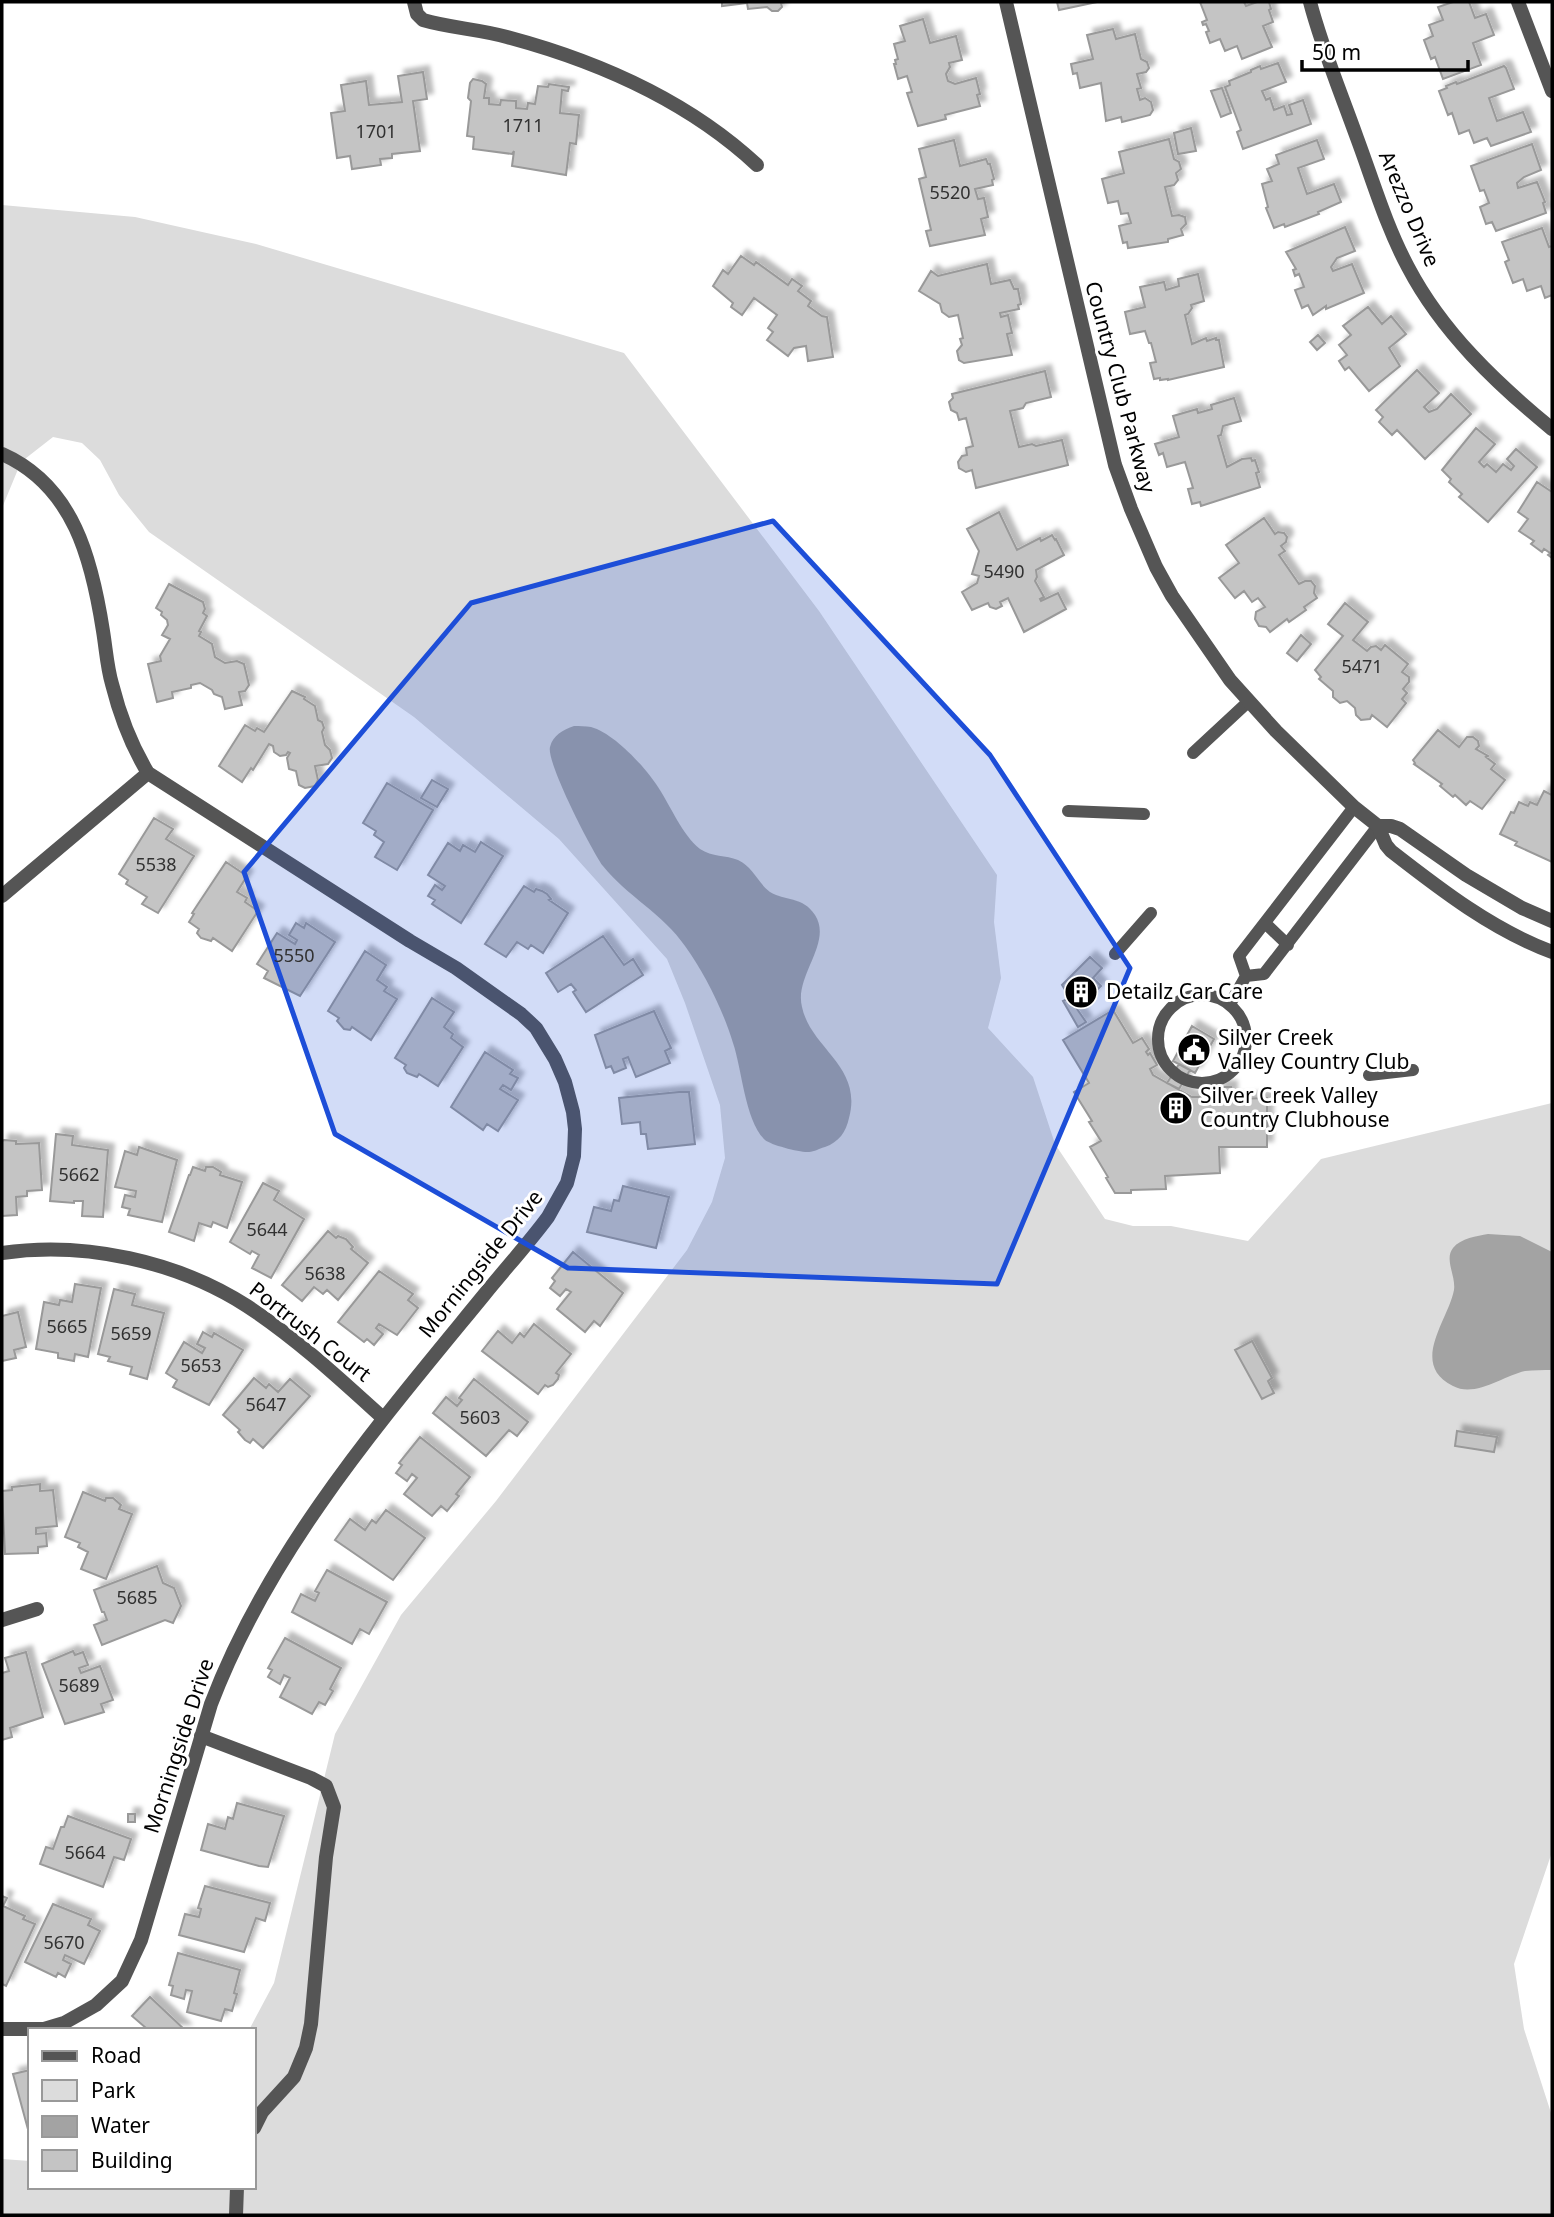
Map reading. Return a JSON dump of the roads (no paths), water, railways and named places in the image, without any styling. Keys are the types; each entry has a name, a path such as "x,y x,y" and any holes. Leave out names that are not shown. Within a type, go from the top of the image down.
{"street":[{"path":"414,2 417,14 423,20 506,36 613,73 691,115 728,140 757,165"},
{"name":"Country Club Parkway","path":"1006,2 1115,465 1146,544 1172,596 1230,680 1354,807 1378,826 1386,845 1420,873 1504,929 1552,952"},
{"name":"Arezzo Drive","path":"1310,2 1341,94 1407,266 1425,297 1451,332 1481,365 1552,429"},
{"path":"1518,2 1552,91"},
{"name":"Morningside Drive","path":"2,454 21,463 38,476 74,523 88,558 94,583 111,682 134,749 148,773 456,968 529,1021 542,1036 565,1082 573,1112 575,1148 567,1183 559,1201 535,1235 383,1418 304,1524 283,1559 224,1669 201,1736 141,1940 122,1981 96,2005 64,2023 47,2028"},
{"path":"2,896 148,773"},
{"name":"Country Club Parkway","path":"1378,826 1400,829 1466,875 1522,908 1552,922"},
{"name":"Portrush Court","path":"2,1253 48,1249 99,1254 164,1268 208,1285 265,1319 383,1418"},
{"path":"2,1620 37,1609"},
{"path":"201,1736 326,1786 334,1807 326,1857 316,1983 306,2048 294,2077 262,2112 256,2124"},
{"name":"Morningside Drive","path":"2,2029 28,2029"},
{"path":"236,2215 237,2189"}],"lane":[{"path":"1193,753 1249,701"},
{"path":"1230,1004 1246,976 1239,956 1354,807"},
{"path":"1068,811 1144,814"},
{"path":"1246,976 1264,974 1378,826"},
{"path":"1115,954 1151,914"},
{"path":"1265,923 1287,945"},
{"path":"1194,995 1208,995 1230,1004 1244,1023 1246,1036 1245,1050 1240,1062 1231,1072 1219,1080 1206,1083 1193,1082 1169,1069 1158,1045 1158,1031 1162,1018 1170,1007 1181,999 1194,995"},
{"path":"1369,1075 1413,1070"}],"water":[{"path":"574,726 591,727 600,731 629,752 653,779 682,828 700,849 743,863 770,892 805,905 815,915 819,937 803,983 802,1007 807,1022 843,1071 849,1085 849,1118 844,1132 834,1142 805,1152 768,1142 758,1131 748,1108 729,1031 700,968 676,935 603,866 562,787 550,747 553,739"},
{"path":"1488,1234 1520,1236 1552,1252 1552,1370 1525,1371 1480,1388 1462,1389 1440,1377 1432,1354 1454,1290 1451,1252 1465,1240"}],"place":[{"name":"Detailz Car Care","path":"1081,992"},
{"name":"Silver Creek Valley Country Club","path":"1194,1050"},
{"name":"Silver Creek Valley Country Clubhouse","path":"1176,1108"}]}
